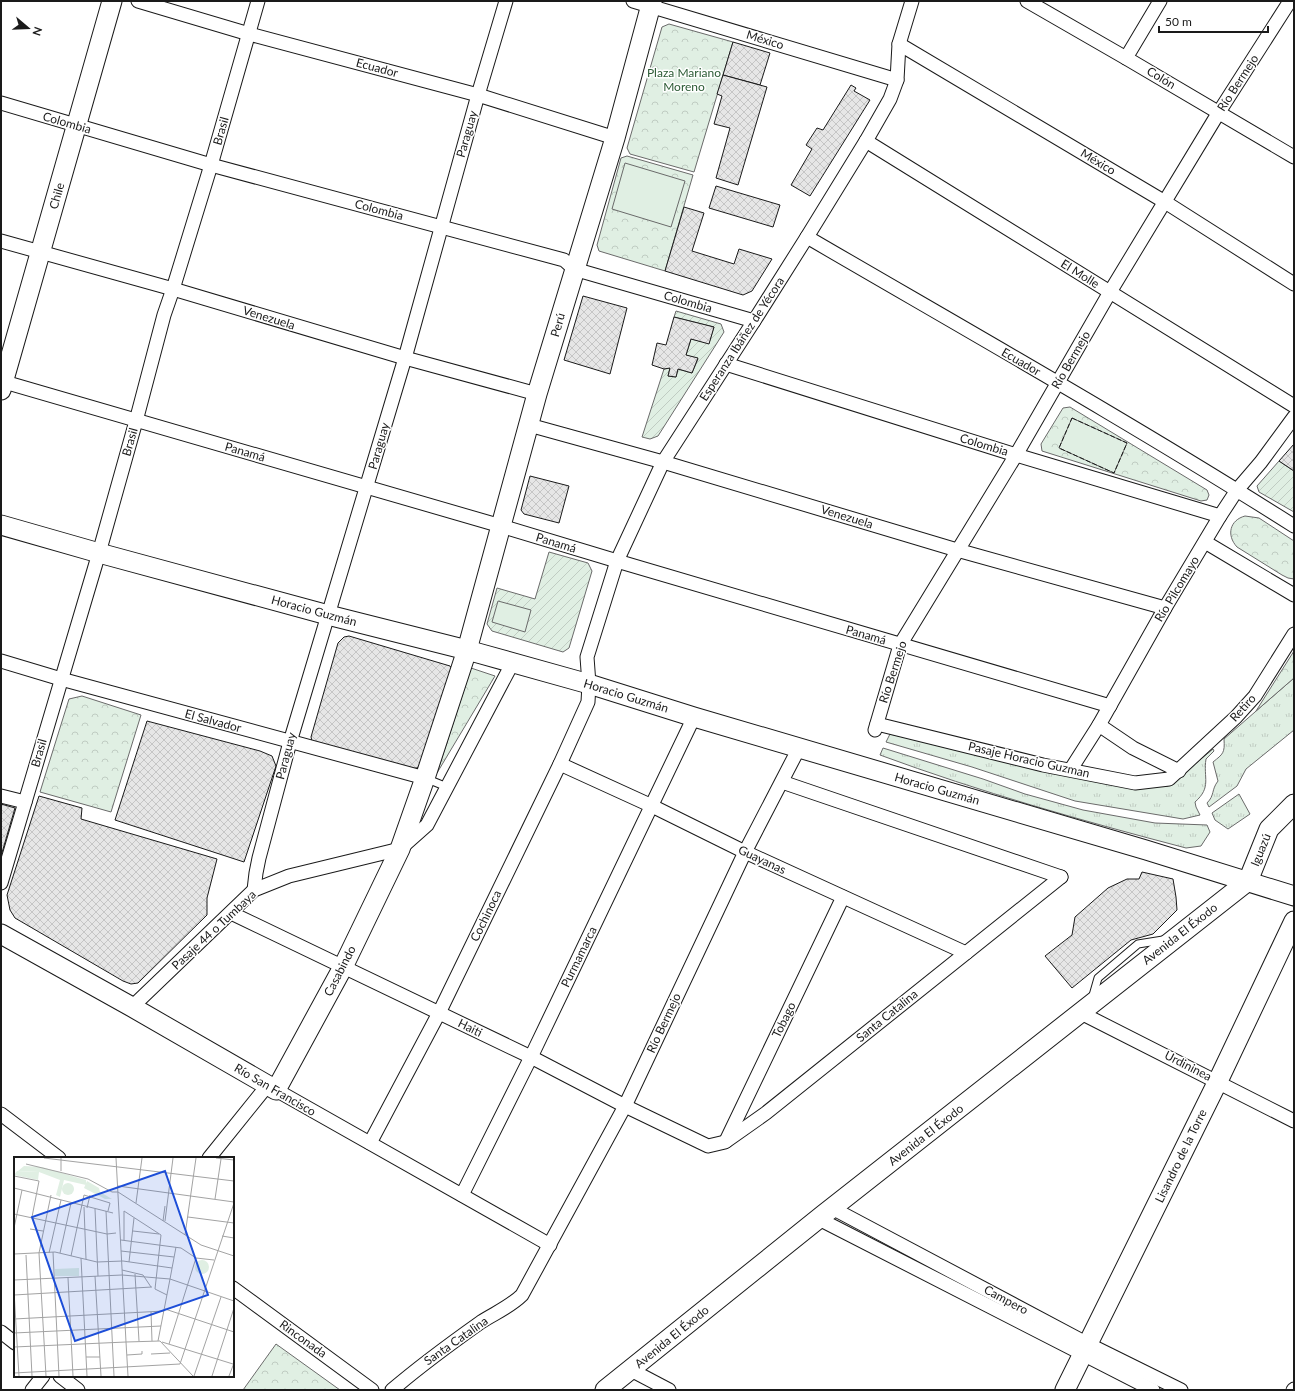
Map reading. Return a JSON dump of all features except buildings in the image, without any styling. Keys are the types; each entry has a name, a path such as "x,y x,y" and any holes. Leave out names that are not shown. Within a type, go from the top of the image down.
{"main road":[{"name":"Chile","path":"2,384 41,253 112,1"},
{"name":"Perú","path":"466,650 537,394 615,138 645,3"},
{"name":"Horacio Guzmán","path":"1,525 328,615 513,662 589,684 694,718 1211,869 1294,896"},
{"name":"Casabindo","path":"271,1088 343,967 400,849 425,778 466,650"},
{"name":"Iguazú","path":"1248,881 1269,828 1294,804"},
{"path":"1204,915 1215,896 1219,885 1217,878 1211,869"},
{"name":"Avenida El Éxodo","path":"605,1390 826,1213 1248,881"},
{"name":"Lisandro de la Torre","path":"1065,1390 1218,1081 1294,922"},
{"name":"Río San Francisco","path":"3,939 132,1007 271,1088"}],"street":[{"name":"Ecuador","path":"138,1 249,34 478,95 615,138"},
{"name":"Brasil","path":"1,883 99,553 164,315 211,165 258,1"},
{"name":"Paraguay","path":"254,890 259,858 290,742 405,358 478,95 506,1"},
{"name":"Esperanza Ibáñez de Yécora","path":"589,684 587,657 617,561 663,462 807,237 890,99 897,80 899,44 912,1"},
{"name":"Colón","path":"1027,1 1294,157"},
{"path":"1126,58 1160,1"},
{"name":"Río Bermejo","path":"876,727 900,645 1016,455 1110,292 1219,112 1291,1"},
{"name":"México","path":"645,3 897,80"},
{"name":"México","path":"899,44 1165,202 1294,284"},
{"name":"Colombia","path":"1,104 211,165 564,260 574,269 754,321"},
{"name":"El Molle","path":"866,141 1294,406"},
{"name":"Ecuador","path":"807,237 1058,383 1237,490 1294,526"},
{"name":"Venezuela","path":"1,242 173,289 405,358 537,394"},
{"name":"Colombia","path":"726,364 1016,455 1220,516"},
{"name":"Panamá","path":"2,384 367,487 1110,706"},
{"name":"Río Pilcomayo","path":"1071,769 1099,725 1165,608 1220,516 1237,490 1261,462 1294,417"},
{"name":"Venezuela","path":"529,425 663,462 957,550 1165,608"},
{"path":"1205,542 1294,595"},
{"name":"Retiro","path":"1179,771 1236,717 1255,696 1294,634"},
{"name":"El Salvador","path":"1,661 61,679 425,778"},
{"name":"Casabindo","path":"400,849 427,825 513,662"},
{"name":"Cochinoca","path":"370,1143 439,1012 560,764 588,702 589,684"},
{"name":"Purmamarca","path":"462,1195 531,1057 694,718"},
{"path":"1099,725 1133,748 1179,771"},
{"name":"Pasaje Horacio Guzman","path":"876,727 1043,765 1071,769 1135,783 1169,779 1179,771"},
{"name":"Río Bermejo","path":"522,1295 625,1106 745,852 799,748"},
{"name":"Guayanas","path":"560,764 652,806 745,852 966,953"},
{"name":"Santa Catalina","path":"708,1146 725,1142 766,1113 1061,877 782,782"},
{"path":"1,796 25,802"},
{"name":"Pasaje 44 o Tumbaya","path":"132,1007 254,890 290,876 400,849"},
{"name":"Tobago","path":"725,1142 843,897"},
{"name":"Haiti","path":"231,913 439,1012 531,1057 625,1106 708,1146"},
{"name":"Urdininea","path":"1086,1009 1218,1081 1294,1120"},
{"path":"210,1157 271,1088"},
{"name":"Río San Francisco","path":"271,1088 550,1245"},
{"path":"1,1114 58,1157"},
{"name":"Campero","path":"826,1213 1086,1349 1153,1390"},
{"name":"Rinconada","path":"234,1289 372,1390"},
{"name":"Santa Catalina","path":"392,1390 426,1361 483,1321 512,1304 522,1295"},
{"path":"1,1332 14,1342"},
{"name":"Campero","path":"1086,1349 1181,1390"},
{"path":"631,1370 670,1390"},
{"path":"32,1390 42,1377"},
{"path":"61,1377 78,1390"}],"lane":[{"path":"425,778 447,787"}],"green space":[{"name":"Plaza Mariano Moreno","path":"669,24 733,42 694,172 630,154 627,148 662,27"},
{"path":"627,156 693,175 665,271 599,251 597,245 621,158"},
{"path":"625,163 685,181 671,227 612,209"},
{"path":"676,311 721,324 724,332 658,436 650,439 642,437 664,369 670,368 668,376 676,377 678,369 692,373 698,359 686,355 691,339 709,343 714,327 674,317"},
{"path":"1070,407 1207,490 1209,495 1207,500 1201,501 1042,451 1041,444 1063,408"},
{"path":"1072,418 1127,443 1114,473 1059,448"},
{"path":"1279,461 1294,471 1294,512 1259,492 1257,486"},
{"path":"1245,516 1259,518 1294,541 1294,579 1282,575 1237,547 1232,538 1231,528 1236,521"},
{"path":"549,552 588,563 592,571 569,648 563,652 492,631 487,624 497,588 535,599"},
{"path":"498,601 531,610 525,632 492,622"},
{"path":"1294,651 1294,678 1256,711"},
{"path":"471,668 495,676 437,773"},
{"path":"1294,678 1294,730 1246,769 1237,786 1209,807 1207,803 1218,781 1213,762 1223,753 1224,739"},
{"path":"82,696 141,715 111,812 40,792 69,699"},
{"path":"890,734 1130,788 1168,786 1213,749 1214,751 1206,759 1205,787 1200,797 1195,802 1200,815 1183,819 1075,801 972,767 886,742"},
{"path":"883,748 983,779 1025,794 1083,810 1155,823 1207,825 1210,832 1201,846 1186,848 994,794 918,769 880,755"},
{"path":"1239,794 1250,814 1228,829 1215,820 1212,813"},
{"path":"276,1344 340,1390 243,1390"}],"fence":[{"path":"1072,418 1127,443 1114,473 1059,448 1072,418"}]}
